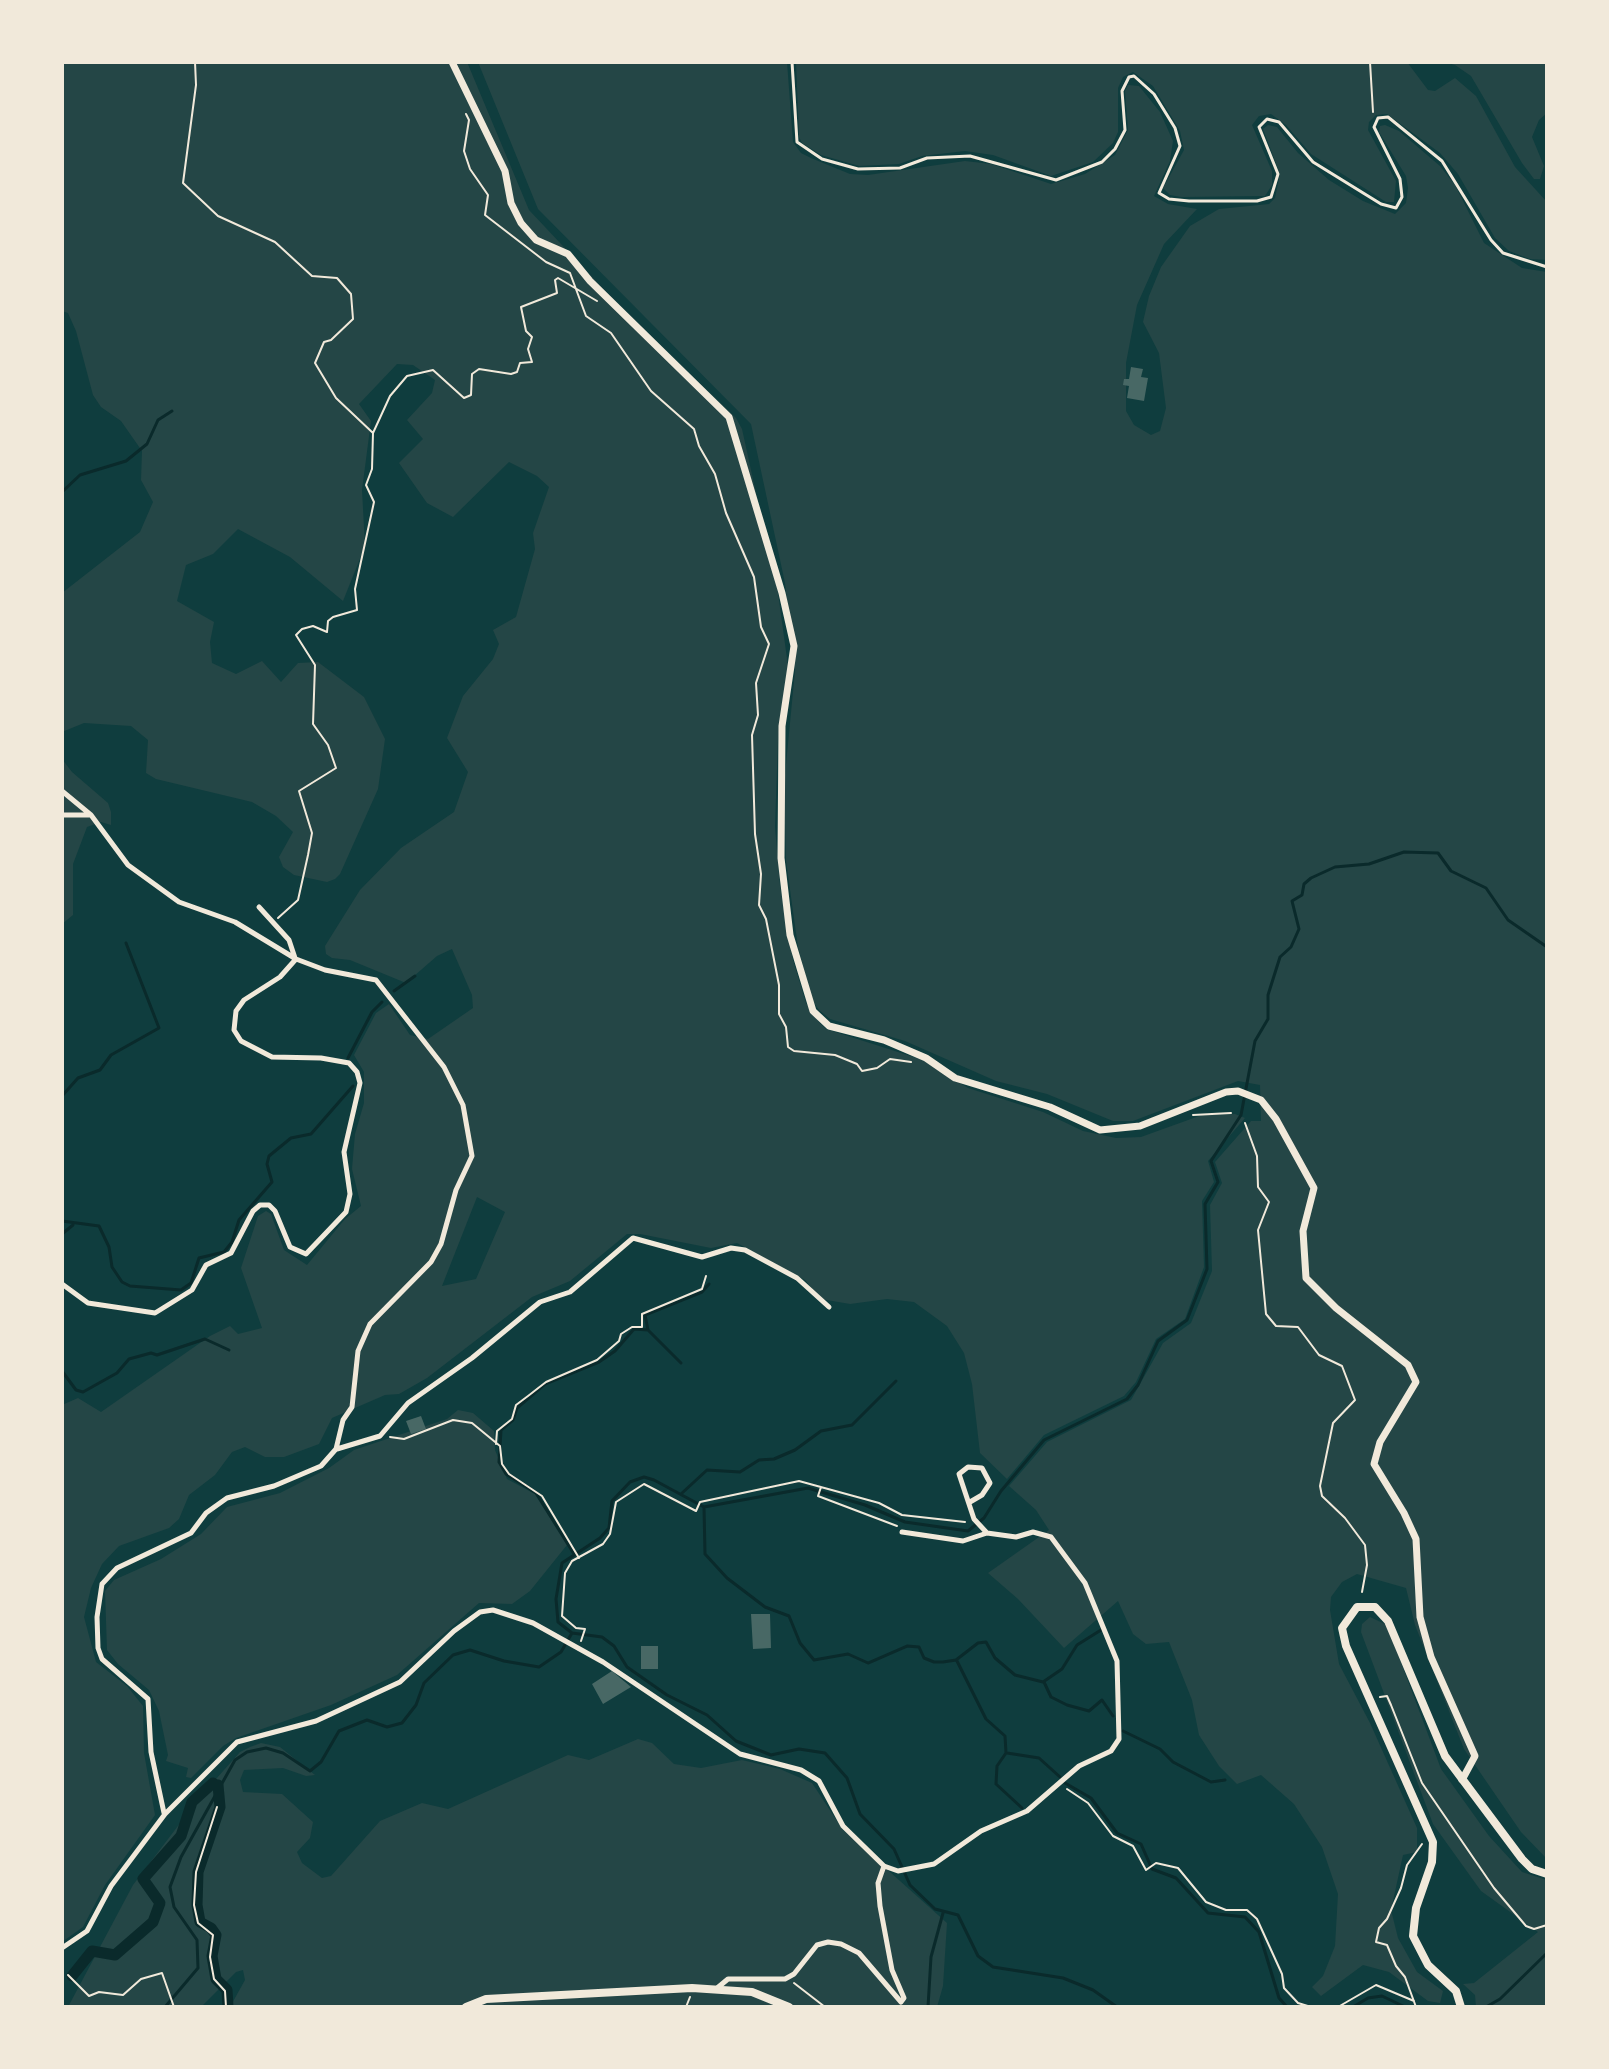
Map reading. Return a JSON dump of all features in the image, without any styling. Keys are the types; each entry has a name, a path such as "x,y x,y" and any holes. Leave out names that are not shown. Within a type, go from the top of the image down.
{"main road":[{"path":"452,62 505,171 511,203 521,223 536,240 568,254 590,281 729,417 794,646 782,726 781,858 790,935 813,1011 829,1026 884,1040 926,1058 955,1078 1050,1107 1100,1130 1140,1126 1226,1092 1238,1091 1261,1100 1276,1119 1314,1188 1303,1231 1306,1278 1336,1308 1408,1365 1416,1382 1380,1442 1374,1464 1416,1539 1420,1617 1431,1657 1475,1756 1462,1780"},
{"path":"1461,2007 1456,1991 1428,1965 1413,1936 1416,1908 1432,1862 1433,1842 1346,1646 1342,1628 1357,1607 1375,1607 1388,1621 1445,1756 1522,1859 1532,1869 1547,1874"},
{"path":"466,2007 486,1999 716,1989 752,1992 789,2007"}],"street":[{"path":"62,791 91,815 128,865 179,902 235,922 296,959 325,970 376,980 444,1067 463,1105 472,1156 456,1190 441,1244 431,1262 370,1324 358,1351 352,1407 343,1420 336,1449 321,1466 274,1486 227,1498 206,1513 191,1533 117,1568 102,1584 97,1617 98,1648 102,1659 148,1699 151,1752 165,1814"},
{"path":"62,815 91,815"},
{"path":"259,907 289,940 296,959"},
{"path":"62,1284 88,1303 155,1313 192,1290 206,1265 231,1253 253,1211 260,1205 269,1205 275,1211 290,1247 306,1254 346,1212 350,1194 344,1152 360,1083 357,1072 349,1063 321,1058 272,1057 241,1041 234,1030 236,1011 244,1000 280,977 296,959"},
{"path":"336,1449 380,1436 408,1403 472,1358 540,1302 570,1292 633,1238 702,1257 731,1248 745,1250 797,1278 829,1307"},
{"path":"62,1948 87,1931 111,1886 165,1814 237,1742 316,1721 400,1682 480,1612 493,1610 517,1616 562,1639 740,1754 801,1770 819,1781 843,1826 884,1866 898,1871 934,1864 981,1831 1027,1811 1079,1766 1111,1751 1119,1739 1117,1661 1085,1583 1051,1537 1033,1532 1016,1537 985,1531 974,1520 959,1474 968,1467 982,1468 990,1483 982,1495 970,1502"},
{"path":"903,1530 963,1541 985,1531"},
{"path":"716,1989 728,1979 785,1979 817,1945 841,1944 867,1961 901,2002 904,1998 892,1970 880,1906 878,1883 884,1866"}],"lane":[{"path":"792,62 797,94 795,135 800,148 858,169 900,168 927,158 970,156 994,160 1039,178 1056,180 1102,162 1115,149 1125,130 1122,91 1129,77 1134,76 1154,94 1178,137 1180,146 1177,158 1159,193 1169,199 1257,201 1271,197 1278,174 1259,127 1267,119 1279,122 1313,162 1390,209 1396,208 1402,189 1377,137 1374,121 1382,117 1395,121 1442,161 1491,240 1503,253 1547,267"}],"path":[{"path":"195,62 196,85 183,183 218,216 275,242 312,276 337,278 351,294 353,319 331,340 324,342 315,363 336,398 373,433"},
{"path":"1370,62 1374,121"},
{"path":"465,110 469,120 464,151 470,169 488,195 485,215 546,262 570,273 577,287 574,289"},
{"path":"275,923 288,906 298,900 303,884 312,833 299,791 336,768 328,745 313,724 315,665 296,635 302,629 313,626 327,632 328,621 333,617 357,610 355,589 374,502 366,485 372,469 373,433 390,396 407,376 433,370 464,398 471,395 472,374 479,369 511,374 517,372 520,363 532,362 528,349 532,337 526,331 521,307 557,293 555,280 558,278 574,289 586,316 611,333 651,391 694,429 699,446 715,474 726,513 754,577 761,627 769,644 756,683 758,715 752,735 754,819 761,874 759,905 766,919 779,985 779,1014 786,1027 788,1047 794,1051 835,1055 857,1064 862,1071 877,1068 890,1059 913,1063"},
{"path":"1185,1115 1231,1113"},
{"path":"1245,1123 1257,1156 1258,1187 1269,1202 1258,1230 1266,1314 1276,1326 1298,1327 1319,1355 1342,1366 1355,1400 1333,1423 1320,1486 1322,1496 1345,1518 1365,1545 1367,1565 1362,1592"},
{"path":"580,1559 542,1496 509,1474 502,1464 497,1431 528,1396 546,1382 597,1360 619,1341 621,1334 632,1327 642,1327 642,1314 702,1289 706,1276"},
{"path":"380,1436 404,1439 453,1420 463,1420 487,1434 498,1445"},
{"path":"584,1638 585,1629 576,1628 562,1616 565,1573 572,1561 603,1544 610,1534 616,1502 632,1488 644,1484 696,1511 700,1502 799,1481 879,1503 902,1515 963,1522 974,1520"},
{"path":"821,1486 818,1496 903,1530"},
{"path":"1377,1697 1387,1696 1422,1783 1494,1888 1526,1926 1534,1929 1547,1925"},
{"path":"1058,1784 1081,1796 1113,1836 1133,1846 1146,1870 1156,1863 1178,1868 1206,1902 1226,1910 1247,1910 1257,1919 1282,1974 1284,1988 1298,2003 1311,2007"},
{"path":"217,1807 196,1872 194,1905 198,1923 213,1935 210,1957 214,1979 225,1991 226,2007"},
{"path":"1415,2005 1387,1945 1376,1942 1379,1928 1387,1919 1401,1888 1407,1865 1422,1844"},
{"path":"68,1975 89,1996 99,1992 123,1995 141,1979 162,1973 173,2006"},
{"path":"785,1979 825,2007"},
{"path":"1338,2007 1376,1985 1415,2005"}],"shaded area":[{"path":"62,62 467,62 529,210 625,312 736,418 742,429 778,593 788,666 778,739 775,827 780,886 793,960 806,1003 819,1022 826,1029 923,1060 968,1088 1043,1112 1083,1131 1116,1138 1141,1137 1202,1115 1235,1114 1245,1118 1208,1161 1214,1182 1202,1201 1204,1267 1185,1319 1156,1339 1136,1382 1124,1396 1044,1435 1007,1479 980,1453 972,1384 964,1353 947,1326 914,1302 887,1299 850,1304 821,1299 805,1280 737,1243 711,1248 640,1234 627,1234 570,1281 532,1297 427,1378 399,1394 385,1395 332,1418 319,1444 284,1457 265,1457 245,1447 232,1452 215,1475 189,1495 179,1519 169,1528 119,1546 102,1564 91,1588 84,1617 96,1662 127,1686 143,1706 144,1753 155,1815 105,1885 83,1927 62,1942 62,1405 78,1398 101,1412 210,1336 230,1326 238,1334 262,1328 241,1268 258,1216 266,1211 271,1214 284,1250 307,1265 345,1219 361,1206 352,1169 355,1134 364,1103 364,1072 354,1055 376,1013 389,1004 410,1035 428,1039 473,1008 472,995 452,949 437,956 406,983 350,960 332,958 326,954 325,946 360,890 401,848 454,812 468,772 447,738 463,696 493,659 499,644 493,630 516,617 535,549 533,533 549,487 537,476 509,462 453,517 427,503 399,463 423,439 407,420 432,393 435,380 413,365 397,364 359,404 371,421 362,490 365,546 343,601 290,557 238,529 213,554 186,565 177,601 214,622 210,642 212,663 236,674 262,661 281,682 298,663 318,662 364,697 385,739 378,789 340,874 327,882 294,875 283,867 279,857 293,832 276,816 252,802 156,779 146,773 148,740 131,726 84,723 62,732 62,593 140,532 153,502 141,480 142,451 121,421 101,407 93,395 76,331 68,313 62,311","holes":["477,1197 505,1212 476,1279 442,1286"]},
{"path":"478,62 787,62 793,142 801,153 811,158 850,174 868,175 965,161 991,164 1051,184 1085,174 1115,155 1128,130 1125,91 1128,85 1139,86 1160,112 1173,141 1170,161 1154,196 1168,204 1197,209 1164,244 1137,305 1126,363 1126,411 1134,425 1151,435 1160,431 1166,408 1159,353 1143,322 1149,296 1161,267 1190,226 1219,209 1269,204 1275,198 1280,174 1263,129 1268,125 1277,127 1298,153 1329,180 1363,201 1395,214 1406,203 1406,176 1379,132 1380,126 1385,125 1399,131 1440,166 1455,185 1484,243 1522,268 1547,272 1547,1859 1521,1832 1464,1749 1415,1625 1406,1588 1357,1574 1342,1582 1331,1597 1330,1610 1339,1664 1370,1723 1417,1828 1417,1852 1403,1855 1391,1910 1398,1938 1417,1972 1443,1991 1440,2003 1428,2001 1389,1972 1363,1965 1321,1996 1312,1987 1323,1976 1335,1946 1338,1894 1322,1847 1294,1804 1261,1775 1237,1784 1219,1766 1199,1735 1192,1700 1169,1642 1146,1644 1133,1634 1118,1601 1064,1648 1018,1599 988,1573 1049,1530 1036,1510 1009,1486 1047,1442 1131,1400 1163,1343 1191,1323 1212,1271 1210,1205 1222,1183 1215,1162 1251,1121 1261,1121 1260,1085 1238,1081 1133,1121 1113,1121 1047,1094 996,1081 905,1041 830,1019 819,1010 812,1000 798,947 786,861 784,785 795,671 785,583 751,424 538,209"},
{"path":"796,62 1407,62 1428,90 1435,91 1455,78 1476,96 1515,167 1547,202 1547,260 1530,259 1509,251 1495,238 1458,174 1440,153 1387,114 1376,115 1369,122 1368,130 1396,181 1394,202 1386,202 1311,154 1286,125 1271,114 1259,116 1252,125 1272,171 1272,185 1265,196 1181,197 1170,195 1163,188 1184,150 1180,131 1153,86 1133,72 1123,77 1118,88 1118,132 1113,143 1093,162 1051,176 993,155 965,151 922,156 899,164 859,166 821,155 802,143 799,137"},
{"path":"1444,62 1547,62 1547,113 1539,120 1532,137 1544,166 1540,179 1534,179 1522,163 1471,76 1455,65"},
{"path":"62,759 72,772 108,803 111,825 101,822 87,827 73,864 73,915 62,924"},
{"path":"458,1410 473,1413 494,1431 495,1450 507,1479 535,1494 567,1545 530,1591 512,1604 479,1603 397,1675 331,1705 236,1738 223,1746 191,1778 186,1777 188,1768 166,1761 168,1755 159,1711 149,1690 118,1664 107,1650 105,1591 114,1580 161,1559 201,1534 227,1507 280,1493 329,1468 354,1450 447,1419"},
{"path":"1370,1617 1387,1625 1441,1769 1489,1836 1522,1872 1547,1880 1547,2007 1476,2007 1475,1995 1463,1984 1474,1983 1538,1932 1481,1891 1433,1824 1361,1632 1362,1624"},
{"path":"638,1739 652,1743 674,1764 701,1768 742,1760 780,1769 812,1783 843,1830 947,1923 943,1986 937,2007 230,2007 245,1980 243,1970 236,1972 201,2007 68,2007 133,1885 200,1797 240,1752 250,1747 261,1743 280,1747 315,1775 306,1776 283,1768 244,1770 240,1780 243,1792 282,1794 313,1822 310,1838 297,1852 302,1863 322,1878 331,1876 380,1821 422,1803 448,1809 568,1755 589,1760"}],"building":[{"path":"1131,367 1143,369 1141,377 1148,378 1144,401 1127,398 1129,386 1123,385 1124,379 1129,379"},
{"path":"421,1416 426,1429 411,1434 406,1421"},
{"path":"751,1614 770,1614 771,1648 753,1649"},
{"path":"641,1646 658,1646 658,1669 641,1669"},
{"path":"612,1671 631,1687 603,1704 592,1684"}],"waterway":[{"path":"62,492 80,475 126,461 147,444 158,420 172,411"},
{"path":"572,1633 558,1622 556,1599 562,1563 600,1538 609,1528 612,1501 630,1482 644,1477 654,1480 704,1507 808,1488 865,1505 905,1522 968,1531 984,1518 1001,1491 1044,1440 1127,1399 1138,1385 1158,1341 1187,1320 1207,1269 1205,1204 1218,1182 1211,1161 1241,1115 1255,1041 1268,1019 1268,995 1280,957 1291,947 1299,929 1292,901 1302,895 1304,884 1311,878 1335,867 1369,864 1404,852 1438,853 1451,871 1486,888 1508,920 1547,947"},
{"path":"62,1096 78,1078 100,1070 111,1055 159,1028 126,943"},
{"path":"394,991 415,976"},
{"path":"348,1058 372,1012 382,1002"},
{"path":"62,1221 99,1226 109,1247 112,1267 122,1282 130,1286 181,1290 191,1283 199,1258 224,1252 232,1242 239,1220 272,1182 267,1164 269,1156 291,1138 311,1134 353,1086"},
{"path":"62,1234 73,1225"},
{"path":"574,1554 536,1493 506,1474 499,1462 501,1430 513,1420 517,1408 545,1384 599,1362 615,1351 634,1329 648,1330 645,1315 702,1292 709,1284"},
{"path":"648,1330 681,1363"},
{"path":"62,1371 76,1390 83,1392 117,1373 129,1359 151,1353 157,1355 205,1339 229,1350"},
{"path":"681,1494 707,1470 740,1472 759,1460 774,1459 795,1450 821,1431 852,1425 896,1381"},
{"path":"704,1507 705,1554 727,1578 765,1607 789,1616 800,1643 814,1660 848,1654 868,1663 907,1646 919,1647 924,1658 943,1662 956,1660 978,1643 986,1642 995,1658 1015,1675 1043,1682 1062,1669 1077,1645 1101,1630"},
{"path":"165,2007 198,1968 197,1940 174,1907 170,1887 181,1857 235,1760 247,1752 266,1748 283,1753 310,1771 321,1762 339,1731 367,1720 387,1727 402,1723 416,1705 424,1683 453,1655 470,1650 504,1661 539,1667 561,1652 572,1633 602,1637 614,1646 627,1667 667,1695 707,1715 736,1741 771,1755 799,1749 825,1753 847,1778 860,1814 894,1849 910,1885 935,1909 958,1915 978,1956 993,1967 1063,1978 1093,1990 1117,2007"},
{"path":"957,1661 986,1719 1005,1736 1006,1753 997,1766 996,1784 1022,1808"},
{"path":"1044,1682 1051,1697 1067,1705 1089,1711 1102,1700 1113,1716"},
{"path":"1123,1731 1160,1749 1173,1762 1211,1782 1225,1780"},
{"path":"1007,1753 1039,1758 1060,1777"},
{"path":"72,1976 92,1951 115,1955 153,1922 160,1903 143,1879 181,1836 192,1802 213,1783"},
{"path":"1065,1783 1091,1798 1117,1833 1141,1844 1152,1869 1176,1878 1208,1913 1245,1917 1259,1932 1279,1998 1287,2007"},
{"path":"218,1785 220,1807 198,1872 197,1905 200,1922 216,1935 212,1956 216,1979 227,1990 228,2007"},
{"path":"928,2007 931,1957 943,1913"},
{"path":"1486,2007 1500,1999 1547,1953"},
{"path":"1353,2007 1368,1998 1382,1996 1405,2007"}]}
